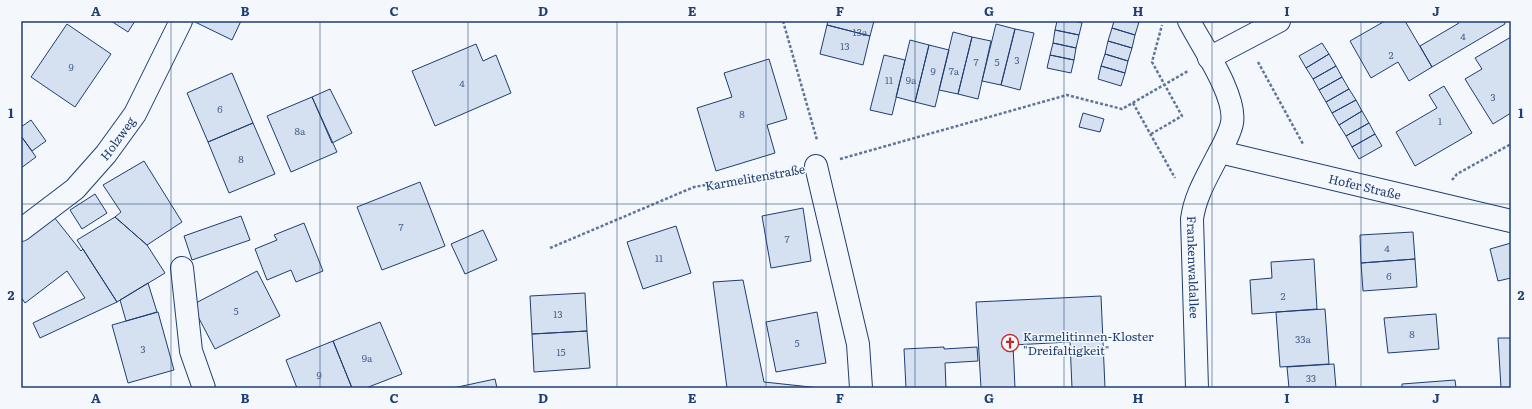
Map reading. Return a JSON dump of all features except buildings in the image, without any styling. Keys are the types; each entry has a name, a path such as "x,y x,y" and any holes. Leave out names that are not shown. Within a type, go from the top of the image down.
{"street":[{"name":"Holzweg","path":"21,230 74,189 106,154 135,114 181,21"},
{"name":"Frankenwaldallee","path":"1189,21 1228,92 1232,106 1232,124 1220,152 1198,194 1194,205 1192,219 1197,388"},
{"path":"1209,58 1279,21"},
{"name":"Hofer Straße","path":"1220,152 1511,221"},
{"name":"Karmelitenstraße","path":"820,165 858,344 861,388"},
{"path":"182,268 191,351 204,388"}],"path":[{"path":"783,21 820,165 1067,95 1122,109 1209,58"},
{"path":"1151,134 1182,116 1152,62 1163,21"},
{"path":"1245,39 1303,144 1309,174"},
{"path":"1133,103 1176,178"},
{"path":"1434,202 1457,174 1511,144"},
{"name":"Karmelitenstraße","path":"550,248 694,187 820,165"}],"place":[{"name":"Karmelitinnen-Kloster \"Dreifaltigkeit\"","path":"1010,343"}]}
